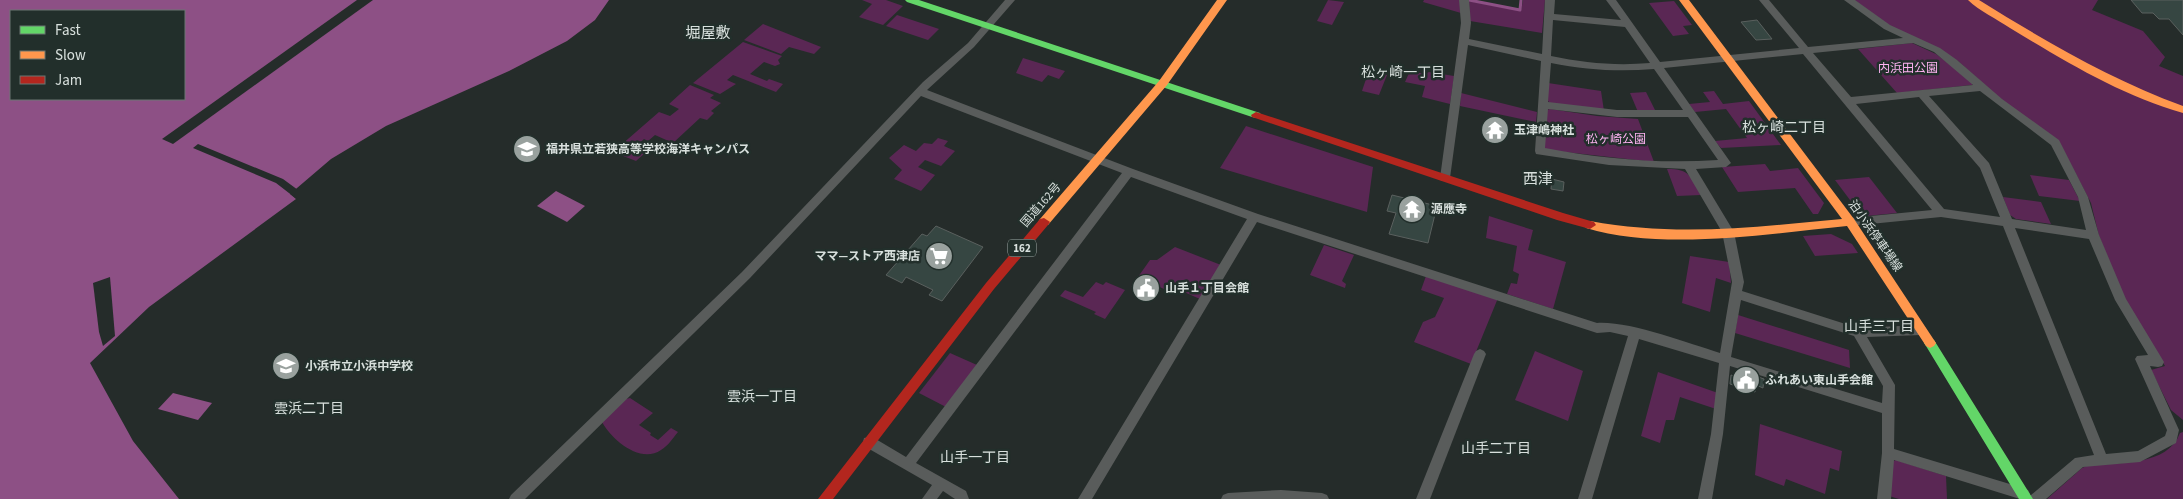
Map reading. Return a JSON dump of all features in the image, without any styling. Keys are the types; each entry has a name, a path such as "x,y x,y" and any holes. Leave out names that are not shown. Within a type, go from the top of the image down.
{"main road":[{"path":"910,0 1561,217 1619,230 1650,234 1728,232 1850,222"},
{"name":"国道162号","path":"825,499 984,293 1162,83 1222,0"},
{"name":"泊小浜停車場線","path":"1684,0 1850,222 1921,330 2025,497"},
{"path":"1973,0 2045,46 2150,98 2183,110"}],"street":[{"path":"516,499 746,275 921,92 988,26 1010,0"},
{"path":"1444,178 1464,41 1466,23 1464,0"},
{"path":"1550,0 1540,151 1612,163 1689,166 1726,163 1611,0"},
{"path":"1764,0 1942,213"},
{"path":"1849,0 1864,12 1912,40 1937,50 1968,73 1998,101 2056,143 2083,197 2093,235 2121,300 2158,362 2141,359 2173,430 2171,439 2140,456 2080,462 2036,499"},
{"path":"1549,17 1628,24"},
{"path":"1464,41 1546,60 1606,68 1658,67 1912,40"},
{"path":"1849,101 1982,87"},
{"path":"921,92 1129,172 1254,216 1597,328 1610,327 1635,333 1889,410"},
{"path":"1922,94 1985,166 2102,459"},
{"path":"1543,105 1637,116 1692,114"},
{"path":"1689,166 1728,232 1738,282 1725,359 1717,434 1705,499"},
{"path":"907,465 1129,172"},
{"path":"1850,222 1942,213 2093,235"},
{"path":"1085,499 1254,216"},
{"path":"1736,294 1858,333 1921,330"},
{"path":"1585,499 1635,333"},
{"path":"1858,333 1889,385 1888,453 1884,499"},
{"path":"1423,499 1480,354"},
{"path":"868,442 961,495 962,499"},
{"path":"1888,453 2025,497"},
{"path":"929,499 941,484"},
{"path":"1228,499 1281,496 1322,499"}],"green space":[{"path":"862,0 886,0 903,6 883,25 859,17 872,4"},
{"path":"1328,0 1344,2 1332,25 1317,21"},
{"path":"1424,0 1460,0 1461,13 1423,2"},
{"path":"1523,0 1545,0 1542,33 1470,21 1469,1 1521,11"},
{"path":"1854,0 2098,0 2092,10 2143,31 2165,57 2159,66 2183,76 2183,420 2171,410 2151,370 2165,366 2125,300 2099,236 2091,203 2058,140 2001,100 1958,61 1890,26"},
{"path":"1674,1 1692,25 1683,26 1689,34 1673,36 1649,3"},
{"path":"897,15 939,29 928,40 886,26"},
{"path":"763,24 821,47 814,54 789,47 781,54 744,40"},
{"path":"743,42 782,56 778,60 780,64 775,66 764,62 750,74 767,81 769,79 783,84 776,92 733,75 727,80 736,84 720,94 693,83"},
{"name":"内浜田公園","path":"1912,43 1936,54 1973,82 1972,85 1897,93 1858,49"},
{"path":"1023,58 1065,71 1059,79 1048,75 1042,82 1016,73"},
{"path":"1369,70 1387,75 1379,95 1362,91"},
{"path":"1410,71 1454,76 1450,104 1422,97 1425,86 1405,82"},
{"path":"1548,83 1601,91 1604,111 1550,103 1547,100"},
{"path":"690,85 714,95 710,98 721,103 711,111 714,113 707,120 700,118 673,143 655,135 648,141 644,139 634,148 645,153 636,161 613,152 659,112 670,116 679,109 669,104"},
{"path":"1714,91 1723,104 1749,101 1781,145 1721,148 1715,141 1747,138 1726,109 1695,112 1689,104 1710,102 1703,92"},
{"path":"1646,92 1656,112 1638,112 1630,93"},
{"path":"1461,93 1537,112 1536,122 1460,106"},
{"name":"松ヶ崎公園","path":"1546,110 1597,116 1638,119 1654,162 1547,150 1544,147"},
{"path":"1246,126 1373,167 1367,212 1220,168"},
{"path":"938,138 948,141 944,146 955,151 941,166 925,160 918,167 935,175 921,191 894,179 902,170 889,158 904,145 916,151 924,143 932,144"},
{"path":"1765,164 1770,171 1798,168 1824,203 1818,214 1813,214 1795,188 1738,192 1722,167"},
{"path":"1667,169 1685,172 1701,195 1677,196"},
{"path":"2030,175 2069,180 2080,201 2039,196"},
{"path":"1869,177 1897,213 1866,216 1859,212 1835,180"},
{"path":"2003,197 2041,202 2051,224 2016,219 2010,215"},
{"path":"1489,216 1533,230 1528,250 1566,262 1553,309 1507,294 1511,283 1517,284 1519,274 1513,271 1517,246 1486,238"},
{"path":"1831,234 1852,244 1858,253 1815,256 1803,236"},
{"path":"1324,245 1354,255 1342,281 1346,284 1345,288 1310,275"},
{"path":"1175,247 1221,265 1200,299 1168,285 1164,289 1138,277 1150,260 1157,260"},
{"path":"1690,256 1729,262 1731,283 1716,278 1710,312 1682,303"},
{"path":"1426,276 1498,298 1471,364 1414,342 1423,322 1435,317 1444,298 1421,290"},
{"path":"1096,282 1103,285 1106,282 1125,290 1105,319 1094,314 1096,312 1060,296 1065,290 1083,297"},
{"path":"1738,315 1849,350 1850,368 1735,333"},
{"path":"1535,351 1583,371 1568,421 1515,400"},
{"path":"950,353 977,365 946,407 919,393"},
{"path":"1658,372 1718,393 1716,409 1680,397 1674,420 1666,420 1660,443 1641,436"},
{"path":"630,398 653,413 639,425 651,433 650,435 658,440 671,428 678,432 668,444 653,454 644,454 627,448 612,436 602,422 626,399"},
{"path":"1760,424 1842,451 1839,471 1830,468 1825,494 1786,479 1784,486 1755,475"},
{"path":"2183,432 2183,499 2047,499 2082,468 2089,465 2141,461 2154,457 2165,452 2174,444 2180,433"},
{"path":"1896,460 1946,476 1947,499 1899,499 1889,496 1891,462"}],"shaded area":[{"path":"0,0 609,0 595,20 567,41 509,71 386,126 331,159 290,194 296,199 149,307 90,363 133,441 179,499 0,499"},
{"path":"556,191 585,206 567,222 537,206"},
{"path":"173,393 212,403 198,420 158,409"}],"pier":[{"path":"357,0 373,0 173,144 162,139"},
{"path":"198,144 283,179 298,190 294,194 298,200 276,183 193,148"},
{"path":"110,277 115,336 103,346 99,332 93,283"}],"building":[{"path":"2131,0 2183,0 2183,35 2169,19 2159,19 2153,13 2142,13"},
{"path":"1757,20 1772,39 1756,40 1741,22"},
{"path":"1552,179 1564,182 1563,191 1551,189"},
{"path":"1392,195 1437,206 1428,243 1389,234 1396,213 1387,211"},
{"name":"ママ―ストア西津店","path":"936,226 983,247 942,301 929,295 933,290 906,277 902,283 886,275 922,234 927,236"},
{"name":"山手１丁目会館","path":"1138,279 1160,289 1154,297 1132,287"},
{"name":"ふれあい東山手会館","path":"1738,370 1764,379 1763,388 1756,385 1755,392 1730,384 1731,375 1737,377"}],"waterway":[{"path":"1469,0 1520,10 1521,0"}],"traffic: fast":[{"path":"910,0 1256,115"},
{"path":"1930,343 2026,499"}],"traffic: slow":[{"path":"1044,222 1163,83 1222,0"},
{"path":"1684,0 1850,222 1930,343"},
{"path":"1973,0 2023,32 2101,75 2155,100 2183,110"},
{"path":"1590,225 1622,231 1687,235 1752,232 1850,222"}],"traffic: jam":[{"path":"1256,115 1590,225"},
{"path":"825,499 990,286 1044,222"}],"place":[{"name":"玉津嶋神社","path":"1495,130"},
{"name":"福井県立若狭高等学校海洋キャンパス","path":"527,149"},
{"name":"源應寺","path":"1412,209"},
{"name":"ママ―ストア西津店","path":"939,256"},
{"name":"山手１丁目会館","path":"1146,288"},
{"name":"小浜市立小浜中学校","path":"286,366"},
{"name":"ふれあい東山手会館","path":"1746,380"}],"district":[{"name":"堀屋敷","path":"708,33"},
{"name":"松ヶ崎一丁目","path":"1403,73"},
{"name":"松ヶ崎二丁目","path":"1784,128"},
{"name":"西津","path":"1538,179"},
{"name":"山手三丁目","path":"1879,327"},
{"name":"雲浜一丁目","path":"762,397"},
{"name":"雲浜二丁目","path":"309,409"},
{"name":"山手二丁目","path":"1496,449"},
{"name":"山手一丁目","path":"975,458"}]}
